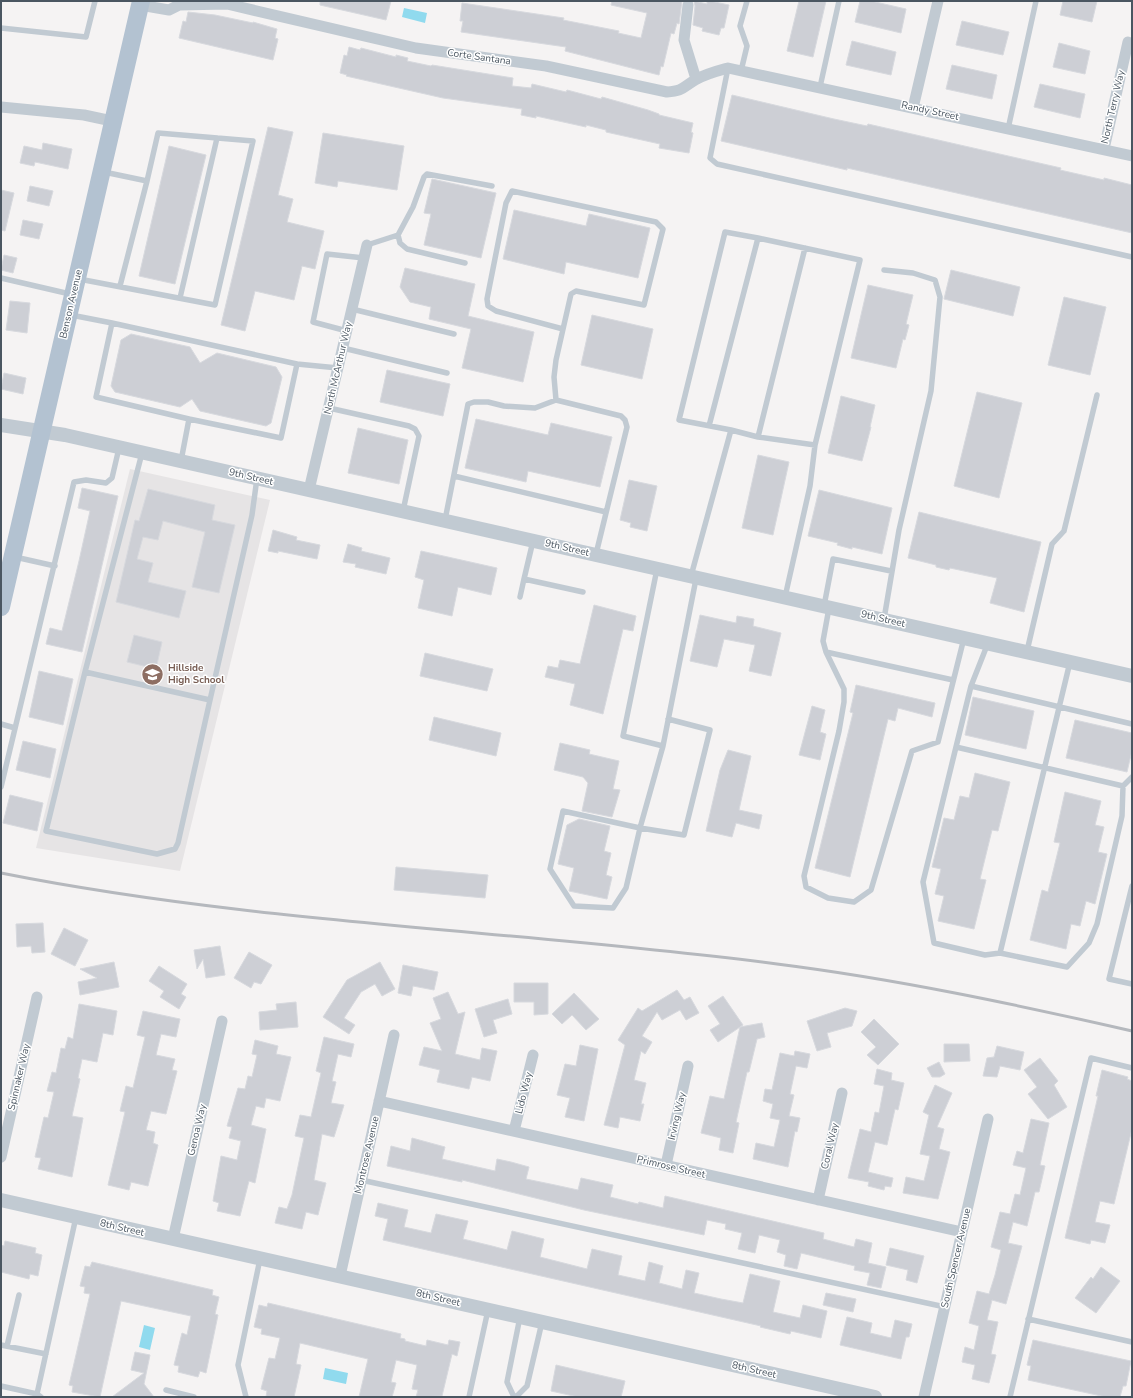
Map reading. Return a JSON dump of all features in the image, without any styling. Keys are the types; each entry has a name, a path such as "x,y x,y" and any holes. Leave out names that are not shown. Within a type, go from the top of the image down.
{"main road":[{"name":"Benson Avenue","path":"1,607 140,3"}],"street":[{"path":"913,108 938,1"},
{"name":"Corte Santana","path":"140,3 170,5 225,2 416,48 546,66 654,90 680,91 696,80 715,71 728,68"},
{"path":"688,5 684,40 696,80"},
{"name":"North Terry Way","path":"1104,148 1128,42"},
{"name":"Randy Street","path":"728,68 1008,129 1104,148 1132,156"},
{"path":"1,107 84,115 112,121"},
{"name":"North McArthur Way","path":"309,490 367,246"},
{"name":"9th Street","path":"1,425 42,430 119,447 1132,676"},
{"name":"Spinnaker Way","path":"1,1156 37,997"},
{"name":"Genoa Way","path":"173,1239 222,1021"},
{"name":"Montrose Avenue","path":"340,1276 394,1035"},
{"name":"Lido Way","path":"514,1131 533,1055"},
{"name":"Irving Way","path":"666,1166 688,1066"},
{"name":"Coral Way","path":"818,1200 842,1093"},
{"name":"Primrose Street","path":"379,1101 962,1232"},
{"name":"South Spencer Avenue","path":"924,1397 988,1119"},
{"name":"8th Street","path":"1,1200 875,1397"}],"lane":[{"path":"1,28 86,37 95,1"},
{"path":"741,71 747,46 740,26 747,1"},
{"path":"820,87 839,1"},
{"path":"1008,129 1036,1"},
{"path":"728,68 710,158 717,164 1132,257"},
{"path":"1,278 75,287 120,286 215,304 253,141 158,133 120,286"},
{"path":"180,298 217,138"},
{"path":"101,172 147,181"},
{"path":"465,263 407,249 400,243 398,235 413,207 424,177 428,174 492,186"},
{"path":"556,400 554,377 571,294 576,291 644,305 663,229 656,222 512,191 506,203 487,299 488,306 496,311 563,329"},
{"path":"785,597 810,486 815,445 860,260 725,232 679,420 758,437 815,445"},
{"path":"367,246 398,235"},
{"path":"709,426 758,238"},
{"path":"758,437 805,248"},
{"path":"347,331 313,322 327,254 364,258"},
{"path":"884,270 912,273 935,280 940,297 932,391 899,530 884,620"},
{"path":"352,309 454,334"},
{"path":"68,314 297,364 338,368"},
{"path":"112,323 96,397 189,419 281,438 297,364"},
{"path":"343,348 447,373"},
{"path":"1027,652 1052,544 1064,531 1097,395"},
{"path":"445,520 468,404 474,402 484,402 504,406 534,408 556,400 621,416 625,420 627,426 596,555"},
{"path":"329,408 409,426 415,429 419,436 403,511"},
{"path":"181,461 189,419"},
{"path":"668,719 710,730 684,835 640,828 563,811 550,869 574,906 613,908 626,888 640,828 668,719 706,517 731,430"},
{"path":"1,785 16,728 74,482 86,480 106,483 112,478 119,447"},
{"path":"142,453 85,672 46,831 157,854 175,849 178,843 252,515 257,478"},
{"path":"454,476 606,512"},
{"path":"520,597 533,540"},
{"path":"13,556 55,566"},
{"path":"891,571 833,559 823,641 826,652 844,689 844,702 839,731 804,876 806,887 828,898 854,902 871,890 912,751 938,742 964,638"},
{"path":"657,568 623,736 662,746"},
{"path":"524,579 583,592"},
{"path":"988,643 971,686 923,882 934,943 985,955 1000,953 1067,967 1089,943 1097,924 1122,816 1123,786 1132,777"},
{"path":"826,652 954,680"},
{"path":"1000,953 1070,662"},
{"path":"85,672 210,700"},
{"path":"971,686 1132,724"},
{"path":"1,724 16,728"},
{"path":"956,747 1123,786"},
{"path":"1132,886 1109,979 1132,984"},
{"path":"1010,1397 1091,1058 1132,1068"},
{"path":"361,1180 945,1307"},
{"path":"1,1386 39,1396 46,1354 76,1217"},
{"path":"246,1397 238,1365 260,1259"},
{"path":"8,1346 19,1295"},
{"path":"469,1397 488,1310"},
{"path":"520,1317 507,1382 515,1397 527,1386 542,1322"},
{"path":"1028,1319 1132,1342"},
{"path":"1,1345 46,1354"},
{"path":"166,1390 194,1397"}],"shaded area":[{"name":"Hillside High School","path":"130,469 270,500 180,871 36,848"}],"water":[{"path":"404,8 427,13 425,23 402,17"},
{"path":"144,1325 155,1328 150,1350 139,1347"},
{"path":"325,1368 348,1373 346,1384 323,1379"}],"building":[{"path":"320,1 391,1 386,20 320,5"},
{"path":"612,1 682,1 679,24 677,23 674,34 671,33 663,67 661,66 659,75 565,51 566,47 461,32 463,21 460,21 462,3 564,18 563,20 619,31 618,33 641,38 647,13 611,5"},
{"path":"694,1 707,4 707,1 710,1 729,5 724,28 721,28 719,35 702,31 703,28 693,25 695,6"},
{"path":"799,1 826,1 813,57 787,51"},
{"path":"860,1 871,1 906,9 901,33 855,22"},
{"path":"1063,1 1097,1 1092,22 1060,15"},
{"path":"188,12 253,22 277,29 275,38 278,39 273,60 179,38 183,21 186,22"},
{"path":"962,21 1009,32 1003,55 956,45"},
{"path":"852,41 896,52 891,75 846,65"},
{"path":"1059,43 1090,51 1085,74 1053,67"},
{"path":"349,47 360,50 361,48 396,57 396,55 408,58 407,61 431,66 513,78 512,86 531,88 532,84 566,92 567,90 601,99 602,97 648,110 659,115 693,123 691,132 693,133 689,153 659,148 660,144 606,132 606,130 586,125 586,127 536,116 536,118 521,115 522,109 443,98 346,76 347,75 340,73 344,55 347,56"},
{"path":"952,65 997,75 992,99 946,89"},
{"path":"1040,84 1085,94 1080,118 1034,107"},
{"path":"732,95 834,119 867,126 868,124 1061,168 1060,170 1132,185 1132,233 721,141"},
{"path":"268,127 293,132 278,195 293,199 287,222 324,231 315,269 302,266 294,300 255,291 245,331 221,325"},
{"path":"323,133 404,146 397,190 338,181 337,187 315,183"},
{"path":"43,143 72,149 68,169 35,162 34,166 20,163 24,146 42,150"},
{"path":"169,146 206,155 175,284 139,276"},
{"path":"432,179 496,193 481,258 424,245 431,214 424,213"},
{"path":"30,186 53,191 49,206 27,201"},
{"path":"1,190 14,193 5,231 1,230"},
{"path":"514,210 586,226 589,214 650,228 638,278 566,262 564,274 503,259"},
{"path":"23,220 43,224 39,239 20,235"},
{"path":"4,255 17,258 13,273 1,270"},
{"path":"405,268 475,284 468,316 534,332 523,382 462,368 471,329 429,319 431,307 410,302 400,287"},
{"path":"951,270 1020,287 1013,316 944,299"},
{"path":"868,285 913,295 906,324 909,325 905,340 903,339 896,368 851,358"},
{"path":"1064,297 1106,307 1090,375 1048,365"},
{"path":"10,301 30,303 27,333 6,330"},
{"path":"592,315 653,329 642,379 581,365"},
{"path":"131,334 190,347 200,363 217,353 276,367 282,377 271,423 266,426 200,411 192,399 180,407 115,392 111,386 121,340"},
{"path":"387,370 450,384 443,416 380,402"},
{"path":"4,373 26,378 23,394 1,389"},
{"path":"977,392 1022,403 999,498 954,486"},
{"path":"841,396 875,405 862,461 828,453"},
{"path":"476,419 548,435 551,423 612,437 600,487 528,471 526,482 465,468"},
{"path":"358,428 408,440 399,484 348,473"},
{"path":"758,455 789,462 773,535 742,528"},
{"path":"629,480 657,486 647,531 630,527 631,523 620,520"},
{"path":"82,488 118,496 82,652 46,644 50,628 62,631 79,561 90,511 78,508"},
{"path":"148,489 215,505 212,520 235,525 219,593 192,587 205,532 163,521 158,540 143,537 137,559 153,563 148,582 186,591 179,618 116,602 135,520 139,521"},
{"path":"819,490 892,508 882,554 852,547 852,549 837,545 838,543 808,536"},
{"path":"919,512 1041,542 1024,612 990,603 997,578 950,568 949,570 908,558"},
{"path":"273,530 297,537 296,540 320,545 317,559 278,551 278,553 268,551"},
{"path":"348,544 362,548 361,551 390,558 386,574 355,567 356,564 343,562"},
{"path":"421,551 497,568 491,595 458,587 452,616 418,608 424,580 415,577"},
{"path":"594,605 636,616 633,631 623,629 603,714 570,705 575,684 545,677 548,666 558,668 560,660 580,664"},
{"path":"700,615 736,623 737,616 754,619 753,626 781,633 771,676 749,671 755,645 724,639 717,667 690,661"},
{"path":"134,635 162,642 156,669 127,662"},
{"path":"425,653 493,669 487,691 420,676"},
{"path":"39,671 73,679 63,725 29,717"},
{"path":"856,685 935,703 932,717 898,708 895,721 888,719 850,877 815,868 853,713 850,712"},
{"path":"973,697 1034,711 1026,749 965,735"},
{"path":"812,706 825,710 820,732 826,734 820,760 799,755"},
{"path":"434,717 501,733 496,756 429,740"},
{"path":"1075,720 1132,733 1132,751 1127,772 1066,758"},
{"path":"23,741 56,749 50,778 16,770"},
{"path":"560,743 590,750 589,754 619,761 613,789 620,790 612,817 582,811 588,783 583,777 554,770"},
{"path":"728,750 751,756 739,810 762,815 759,829 736,823 732,837 706,831 720,770"},
{"path":"975,773 1010,782 998,831 992,830 980,879 986,880 974,929 938,921 944,896 935,894 941,869 932,867 944,818 954,820 960,796 969,798"},
{"path":"1065,792 1101,801 1095,825 1104,827 1098,852 1107,854 1095,904 1086,901 1080,926 1071,924 1066,949 1030,940 1042,890 1048,892 1060,843 1054,842"},
{"path":"10,795 43,803 37,831 3,823"},
{"path":"579,819 610,826 604,851 611,853 606,875 612,877 607,899 569,891 574,868 558,864 567,825"},
{"path":"396,867 488,875 485,898 394,890"},
{"path":"43,923 45,952 32,953 31,946 17,947 16,924"},
{"path":"64,928 88,940 75,966 51,954"},
{"path":"220,946 225,975 206,978 203,959 197,969 194,950"},
{"path":"249,952 272,965 261,984 254,982 251,988 234,978"},
{"path":"114,962 119,987 80,995 78,982 97,978 80,969"},
{"path":"380,962 395,989 382,996 375,984 361,992 344,1018 355,1025 349,1034 323,1017 347,980"},
{"path":"403,965 438,972 434,990 413,986 411,996 398,993"},
{"path":"159,966 187,984 181,994 186,997 179,1009 160,997 164,991 149,981"},
{"path":"514,983 548,983 548,1014 534,1015 534,1002 514,1002"},
{"path":"677,990 684,1000 690,997 699,1013 686,1020 680,1010 662,1020 657,1012 642,1036 652,1042 645,1054 641,1051 634,1080 646,1083 641,1104 644,1104 640,1121 620,1117 618,1128 604,1125 625,1045 618,1040 638,1008 642,1011"},
{"path":"448,992 458,1014 465,1012 455,1054 480,1060 482,1048 497,1051 490,1081 472,1077 469,1089 437,1082 440,1070 419,1065 424,1047 442,1051 430,1023 441,1019 433,998"},
{"path":"574,993 599,1019 586,1030 572,1015 562,1024 552,1014"},
{"path":"723,996 743,1025 718,1042 710,1030 720,1024 708,1006"},
{"path":"508,999 512,1014 493,1020 497,1033 484,1037 475,1009"},
{"path":"296,1002 298,1027 260,1030 259,1012 277,1010 276,1004"},
{"path":"79,1004 117,1011 113,1035 103,1033 97,1062 82,1059 78,1078 80,1079 72,1116 83,1118 72,1177 38,1169 41,1158 35,1157 44,1117 48,1118 54,1092 47,1091 52,1072 56,1073 61,1048 65,1049 68,1037 73,1039"},
{"path":"845,1008 857,1011 852,1026 827,1033 831,1047 817,1051 807,1021"},
{"path":"143,1011 180,1019 176,1037 161,1034 156,1055 175,1059 172,1070 177,1071 166,1114 151,1111 146,1130 155,1132 153,1143 158,1145 148,1186 131,1182 129,1190 108,1185 125,1112 120,1111 126,1086 133,1088 145,1037 137,1035"},
{"path":"874,1019 899,1044 878,1065 867,1055 876,1047 861,1032"},
{"path":"762,1023 765,1037 757,1039 749,1072 747,1072 736,1122 739,1123 733,1153 719,1150 721,1138 701,1133 710,1096 724,1099 740,1027"},
{"path":"324,1037 354,1044 351,1057 338,1054 332,1081 336,1082 331,1103 344,1105 334,1137 322,1134 314,1180 326,1183 318,1215 306,1212 302,1229 275,1223 279,1207 287,1209 292,1195 304,1138 295,1136 300,1115 311,1117 321,1073 316,1071"},
{"path":"255,1040 278,1046 276,1054 291,1057 280,1101 266,1098 264,1108 256,1106 251,1125 266,1129 255,1183 249,1181 240,1216 217,1211 219,1203 213,1201 221,1156 237,1160 241,1141 229,1138 232,1127 227,1126 238,1088 245,1089 248,1076 252,1077 257,1055 252,1054"},
{"path":"944,1044 969,1044 970,1061 944,1062"},
{"path":"580,1045 598,1049 584,1121 565,1117 570,1098 557,1095 565,1064 576,1066"},
{"path":"997,1046 1024,1052 1020,1070 1000,1066 997,1077 983,1076 987,1058 994,1057"},
{"path":"795,1051 810,1054 807,1068 796,1066 790,1094 794,1095 789,1116 800,1118 797,1132 795,1131 788,1167 753,1159 756,1143 774,1147 780,1120 770,1118 773,1104 763,1101 765,1089 772,1090 780,1053 794,1056"},
{"path":"1040,1058 1058,1081 1054,1085 1067,1107 1048,1119 1028,1094 1037,1087 1024,1070"},
{"path":"939,1062 945,1074 940,1077 932,1077 927,1068"},
{"path":"877,1069 892,1073 891,1080 904,1083 898,1110 895,1109 887,1145 875,1142 868,1172 893,1178 891,1187 885,1186 884,1190 868,1186 869,1182 848,1178 860,1129 871,1132 875,1112 879,1113 884,1086 874,1084"},
{"path":"1102,1070 1128,1077 1127,1079 1132,1081 1132,1129 1114,1204 1100,1201 1095,1222 1110,1225 1105,1243 1091,1240 1090,1244 1065,1238 1098,1096 1096,1096"},
{"path":"935,1085 952,1093 937,1127 944,1129 939,1149 950,1152 938,1199 903,1193 906,1177 924,1181 930,1156 920,1154 929,1115 923,1112"},
{"path":"1031,1119 1049,1123 1040,1165 1045,1166 1039,1192 1035,1192 1027,1226 1013,1222 1008,1243 1022,1246 1006,1304 992,1300 987,1320 998,1322 991,1354 996,1355 989,1383 972,1379 975,1365 962,1362 965,1347 974,1350 979,1326 969,1323 977,1291 989,1294 995,1275 1001,1250 991,1247 1000,1212 1010,1214 1015,1194 1020,1195 1026,1168 1013,1165 1017,1151 1023,1153"},
{"path":"412,1138 445,1147 442,1159 495,1171 497,1159 529,1167 526,1179 578,1190 581,1178 613,1185 610,1197 638,1204 639,1202 663,1208 665,1196 824,1233 823,1239 854,1247 856,1239 872,1243 868,1263 886,1267 881,1288 867,1285 870,1273 854,1270 855,1266 801,1253 797,1269 784,1266 786,1255 777,1252 780,1240 759,1235 755,1253 738,1249 742,1233 725,1229 726,1224 707,1220 704,1235 584,1210 462,1180 462,1182 387,1166 391,1146 410,1151"},
{"path":"378,1203 408,1210 404,1227 431,1233 436,1214 468,1221 463,1239 507,1250 512,1231 544,1239 540,1257 587,1269 592,1249 622,1256 618,1275 645,1281 649,1262 663,1266 659,1283 682,1289 686,1270 699,1273 694,1293 721,1299 743,1303 750,1274 780,1281 773,1312 800,1318 803,1305 827,1311 821,1338 791,1331 790,1334 760,1327 761,1326 383,1240 388,1219 375,1216"},
{"path":"5,1241 36,1248 35,1253 42,1255 38,1276 30,1274 29,1279 1,1272 1,1245 4,1246"},
{"path":"890,1248 924,1256 917,1283 906,1280 908,1270 886,1265"},
{"path":"92,1262 213,1290 212,1295 219,1297 215,1314 218,1315 206,1373 200,1371 198,1377 178,1372 179,1366 174,1365 182,1333 187,1335 191,1316 121,1301 100,1397 72,1392 73,1386 69,1385 90,1294 84,1293 85,1287 80,1286 85,1266 90,1267"},
{"path":"1101,1267 1120,1281 1096,1313 1075,1298 1091,1277 1093,1279"},
{"path":"826,1293 856,1299 853,1312 823,1305"},
{"path":"268,1303 401,1334 400,1338 405,1339 405,1341 426,1346 427,1340 448,1345 449,1340 460,1342 457,1356 452,1354 442,1396 416,1397 418,1390 412,1389 417,1365 396,1360 391,1382 396,1383 392,1397 359,1397 368,1359 300,1343 296,1364 301,1365 294,1397 266,1397 267,1391 261,1389 269,1358 275,1359 280,1338 261,1334 262,1329 254,1327 259,1305 267,1307"},
{"path":"847,1317 872,1323 870,1333 891,1338 895,1320 912,1324 909,1337 906,1337 901,1359 840,1345"},
{"path":"1033,1340 1131,1361 1126,1386 1123,1386 1120,1397 1106,1397 1028,1380 1031,1366 1027,1365"},
{"path":"135,1352 150,1355 144,1384 154,1397 112,1397 144,1373 131,1370"},
{"path":"556,1365 625,1381 621,1397 578,1397 551,1391"}],"railway":[{"path":"1,873 97,890 194,904 388,925 680,952 822,970 955,993 1132,1031"}],"place":[{"name":"Hillside High School","path":"153,674"}]}
